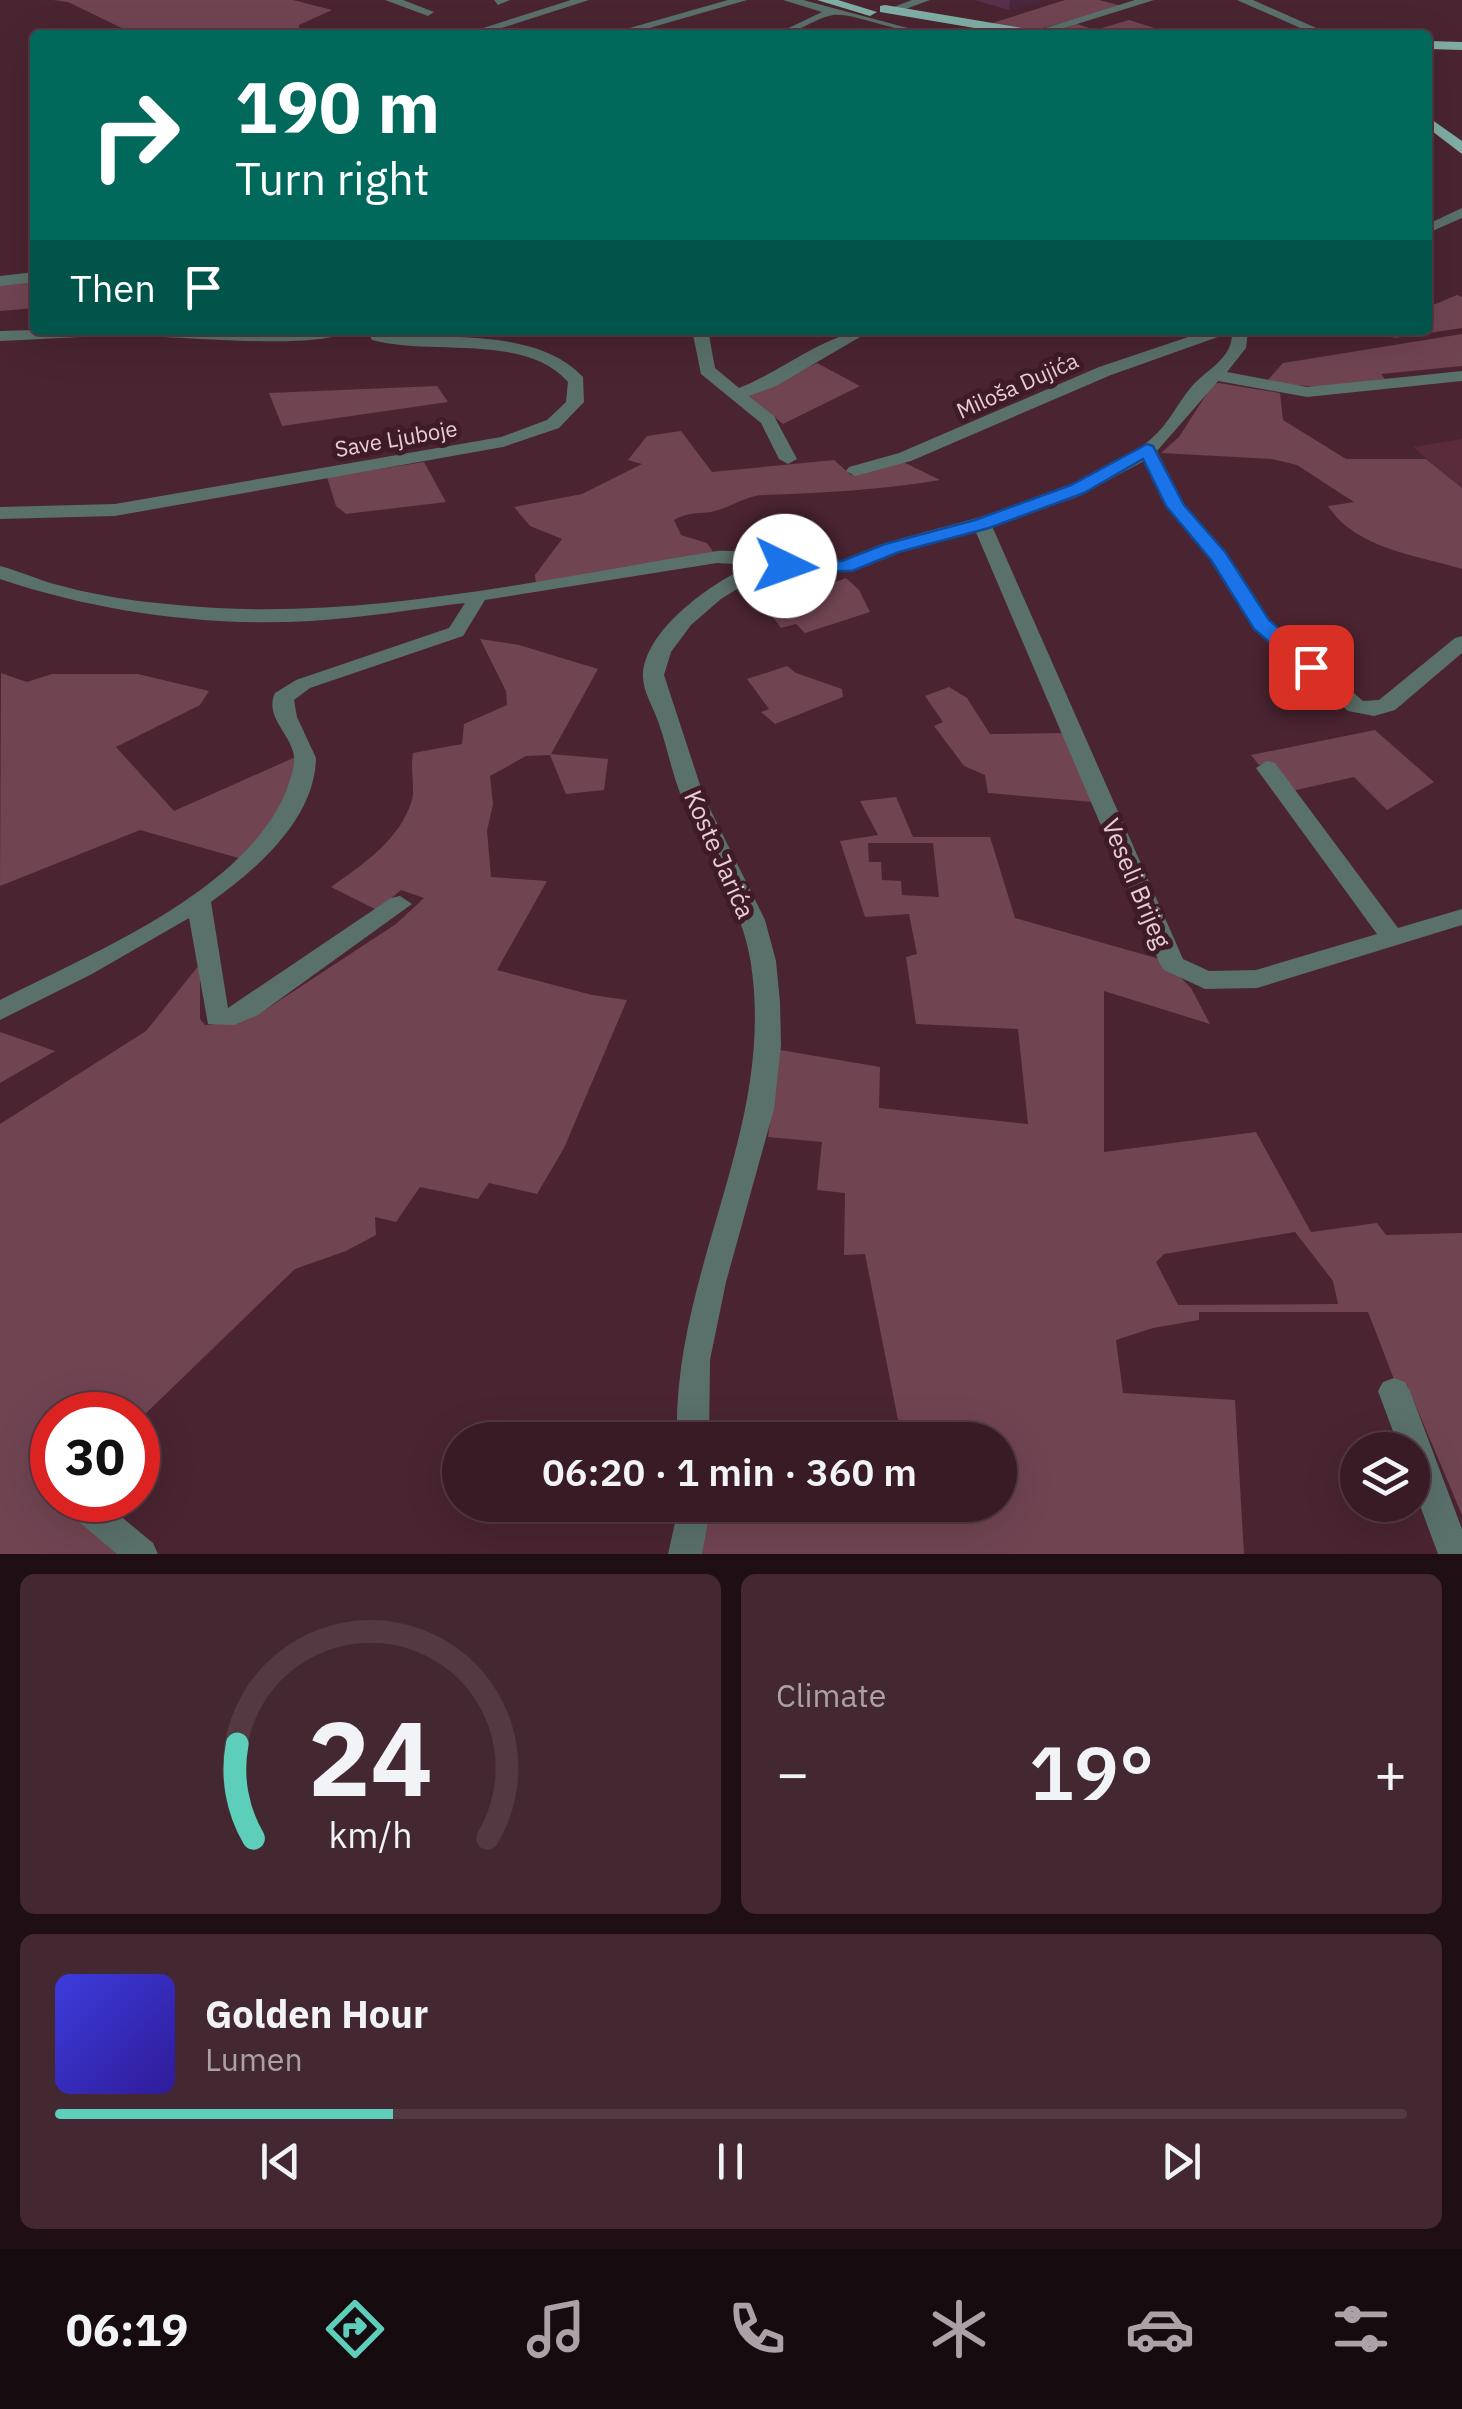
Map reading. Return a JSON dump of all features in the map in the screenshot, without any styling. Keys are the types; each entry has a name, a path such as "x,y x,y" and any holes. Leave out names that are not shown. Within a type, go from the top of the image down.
{"main road":[{"path":"851,0 875,13 962,30"},
{"path":"828,6 1002,30"},
{"path":"1432,48 1462,48"},
{"path":"1432,124 1462,149"}],"street":[{"path":"395,0 428,12"},
{"path":"484,30 583,0"},
{"path":"630,30 741,0"},
{"path":"789,0 828,6"},
{"path":"875,13 924,0"},
{"path":"1046,30 1148,0"},
{"path":"1243,0 1314,30"},
{"path":"788,30 828,6"},
{"path":"875,13 916,30"},
{"path":"1296,23 1304,30"},
{"path":"1432,210 1462,210"},
{"path":"1434,226 1462,210"},
{"path":"0,281 30,278"},
{"path":"0,336 32,335"},
{"path":"270,335 305,335"},
{"name":"Save Ljuboje","path":"377,335 392,341"},
{"path":"701,335 707,370 768,420 788,458"},
{"path":"737,394 770,382 855,335"},
{"path":"1184,335 1198,340"},
{"name":"Miloša Dujića","path":"854,471 918,452 1105,371 1212,335"},
{"name":"Koste Jarića","path":"0,572 56,591 126,604 232,615 311,615 476,596 717,557 737,556 777,565 845,566 892,548 982,524 1078,489 1147,450 1168,433 1238,350 1240,335"},
{"name":"Save Ljuboje","path":"0,513 104,511 503,442 536,433 559,419 578,395 577,383 564,368 529,351 298,336"},
{"path":"1214,376 1307,392 1462,376"},
{"path":"1147,450 1176,506 1219,557 1261,624 1356,706 1374,710 1387,704 1462,642"},
{"name":"Veseli Brijeg","path":"982,524 1173,964 1205,980 1257,979 1462,917"},
{"name":"Koste Jarića","path":"692,1422 691,1368 716,1264 757,1126 764,1075 765,990 763,960 750,916 735,878 695,804 657,689 654,668 679,626 700,605 723,589 777,565"},
{"path":"0,1011 199,902 230,879 269,838 303,780 304,744 284,719 283,698 303,684 456,632 474,606 476,596"},
{"path":"1267,768 1393,938"},
{"path":"199,902 217,1018 249,1009 400,904"},
{"path":"1394,1391 1455,1554"},
{"path":"103,1522 141,1554"},
{"path":"685,1554 692,1522"}],"shaded area":[{"path":"53,0 293,0 332,10 299,25 298,30 126,30 68,2"},
{"path":"1065,0 1099,0 1122,6 1036,30 983,26"},
{"path":"1129,20 1161,30 1095,30"},
{"path":"1077,24 1095,30 1059,30"},
{"path":"30,282 30,308 0,311 0,285"},
{"path":"1457,295 1462,297 1462,328 1432,332 1432,305"},
{"path":"1462,334 1462,366 1381,374 1385,379 1322,387 1265,383 1283,363"},
{"path":"817,363 860,386 783,424 749,396"},
{"path":"1213,384 1280,393 1283,420 1346,459 1426,459 1462,488 1462,569 1388,548 1354,532 1328,506 1354,502 1297,465 1272,459 1161,453 1179,437"},
{"path":"437,386 448,402 282,426 269,393"},
{"path":"681,431 712,472 834,460 851,475 901,461 940,480 874,489 756,496 674,520 681,535 707,543 714,553 536,584 535,575 562,539 530,526 514,507 582,494 642,464 628,460 647,436"},
{"path":"1462,439 1462,488 1413,447"},
{"path":"424,462 446,502 346,514 336,506 327,477"},
{"path":"846,578 859,590 870,612 805,633 796,624 781,628 766,608"},
{"path":"480,639 519,645 598,669 551,754 608,759 604,790 566,794 550,755 526,756 490,776 493,804 487,831 491,877 547,881 497,970 627,1000 564,1148 537,1194 489,1183 478,1199 420,1187 396,1222 375,1217 376,1235 346,1251 295,1269 160,1400 160,1392 30,1392 30,1522 94,1522 122,1554 0,1554 0,1124 146,1031 200,964 200,1019 205,1025 232,1022 262,1012 396,924 424,898 401,890 377,910 331,887 379,850 399,827 412,800 413,753 462,744 464,724 507,705 506,691"},
{"path":"787,666 842,689 843,697 775,724 761,712 769,709 747,679"},
{"path":"1,673 27,682 52,674 138,674 209,691 200,705 116,747 174,811 300,755 292,783 270,823 242,859 140,830 0,886"},
{"path":"949,687 967,698 990,734 1065,733 1093,802 988,793 985,775 964,766 934,726 943,722 925,696"},
{"path":"1375,730 1434,782 1387,810 1354,777 1292,791 1272,763 1259,765 1251,755"},
{"path":"896,797 913,837 990,837 1015,918 1163,960 1191,988 1210,1024 1104,991 1104,1152 1256,1132 1311,1232 1377,1223 1386,1235 1462,1233 1462,1515 1430,1432 1407,1385 1395,1382 1368,1312 1199,1312 1199,1320 1116,1340 1123,1393 1235,1400 1244,1554 702,1554 704,1522 1017,1522 1017,1422 898,1422 865,1254 844,1255 845,1193 817,1190 822,1142 768,1137 780,1050 880,1067 879,1108 1028,1124 1018,1029 916,1024 906,957 917,954 909,914 865,917 840,841 878,835 860,801","holes":["868,843 933,843 939,897 902,895 901,881 882,880 881,862 869,862","1295,1232 1333,1281 1338,1304 1178,1305 1156,1262 1164,1254"]},
{"path":"0,1032 55,1051 0,1083"}],"route":[{"path":"785,566 845,566 892,548 982,524 1078,489 1147,450 1176,506 1219,557 1261,624 1311,667"}]}
